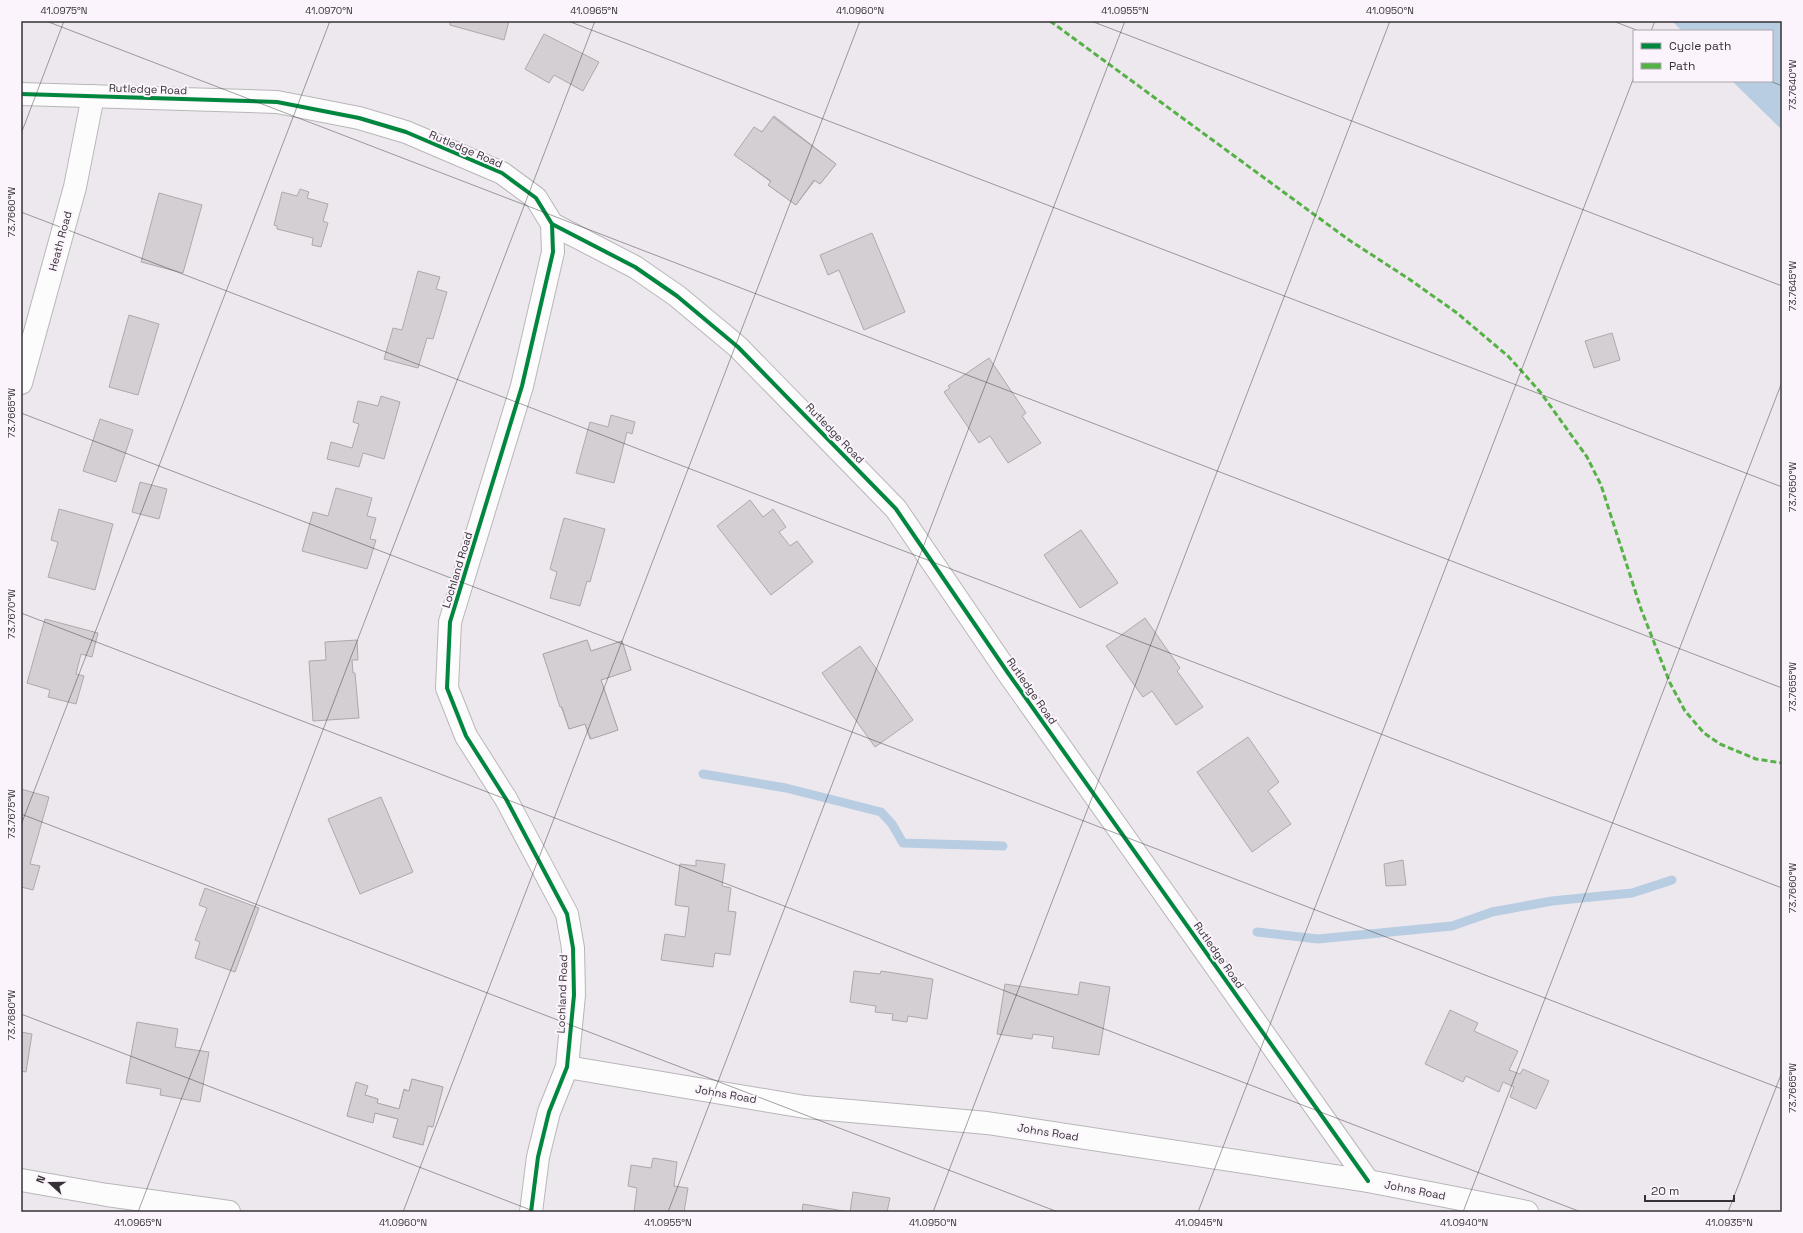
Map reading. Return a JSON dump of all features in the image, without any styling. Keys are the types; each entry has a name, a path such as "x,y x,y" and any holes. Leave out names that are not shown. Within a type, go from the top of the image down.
{"street":[{"name":"Rutledge Road","path":"21,94 277,102 359,118 406,132 502,173 536,198 552,224 635,267 677,296 738,347 896,509 1012,680 1368,1181"},
{"name":"Heath Road","path":"21,383 75,187 93,96"},
{"name":"Lochland Road","path":"531,1212 540,1149 549,1112 567,1067 574,995 573,948 567,914 506,799 466,736 447,688 450,622 522,386 553,252 552,224"},
{"name":"Johns Road","path":"567,1067 805,1107 987,1123 1368,1181 1527,1212"},
{"path":"21,1180 106,1195 229,1212"}],"water":[{"path":"1672,21 1782,21 1782,130 1733,82 1773,82 1773,30 1681,30"}],"building":[{"path":"450,21 509,21 504,40 450,25"},
{"path":"544,34 599,62 583,91 554,75 549,83 525,69"},
{"path":"774,116 836,164 820,184 815,180 796,205 768,185 771,182 735,155 755,128 762,132"},
{"path":"773,117 836,164 820,184 814,180 796,205 768,185 771,181 734,155 754,127 762,132"},
{"path":"300,189 309,192 307,198 328,204 323,221 328,223 321,247 312,245 313,238 277,229 277,226 274,225 282,192 297,196"},
{"path":"159,193 202,205 183,273 141,262"},
{"path":"872,233 905,312 864,330 839,270 828,275 820,255"},
{"path":"418,271 440,277 436,289 447,292 433,339 427,338 418,368 384,359 393,328 402,330"},
{"path":"129,315 159,324 138,395 109,387"},
{"path":"1612,333 1620,360 1594,368 1585,341"},
{"path":"989,358 1026,413 1022,416 1041,443 1008,463 990,436 979,443 944,392 950,388 948,386"},
{"path":"381,396 400,402 384,459 363,453 359,467 327,459 331,442 352,448 359,424 353,422 358,401 378,406"},
{"path":"611,415 635,422 632,434 627,432 614,483 576,473 590,422 608,427"},
{"path":"100,419 133,430 116,482 83,471"},
{"path":"140,482 167,489 159,519 132,512"},
{"path":"336,488 372,498 367,516 376,518 370,539 376,540 367,569 302,551 313,512 328,516"},
{"path":"750,500 763,517 773,509 786,527 779,532 790,546 797,541 813,562 771,595 717,526"},
{"path":"59,509 113,524 95,590 48,577 58,542 51,540"},
{"path":"564,518 605,529 590,582 587,581 580,606 550,598 557,572 550,569"},
{"path":"1081,530 1118,583 1080,608 1044,555"},
{"path":"1145,618 1180,668 1177,671 1203,707 1176,725 1152,691 1143,697 1106,646"},
{"path":"45,619 98,633 92,657 81,654 76,674 84,676 76,704 48,697 50,690 27,683"},
{"path":"357,640 358,660 352,660 353,673 355,673 359,718 313,721 309,661 326,660 325,642"},
{"path":"587,640 591,651 622,641 631,670 601,680 618,730 590,739 585,724 569,729 543,654"},
{"path":"587,640 591,651 622,641 631,670 601,680 618,730 591,739 585,724 569,729 562,707 560,707 543,654"},
{"path":"860,646 913,720 875,747 822,673"},
{"path":"1248,737 1279,782 1268,791 1291,824 1252,852 1197,772"},
{"path":"21,789 49,797 30,864 40,866 33,890 21,887"},
{"path":"381,797 413,872 360,894 328,819"},
{"path":"696,860 725,864 722,886 731,888 728,911 736,912 730,955 715,953 713,967 661,960 665,934 685,937 689,907 675,905 680,864 696,866"},
{"path":"1403,860 1406,885 1386,886 1384,864"},
{"path":"205,888 259,908 235,972 195,958 200,942 195,940 207,908 199,905"},
{"path":"854,971 880,974 881,971 933,979 927,1019 908,1016 907,1022 892,1020 893,1014 875,1012 876,1006 850,1002"},
{"path":"1080,982 1110,987 1099,1055 1052,1048 1054,1037 1033,1034 1032,1039 997,1034 1005,984 1078,995"},
{"path":"1450,1010 1478,1023 1474,1031 1518,1051 1509,1070 1520,1074 1523,1069 1549,1081 1536,1109 1510,1097 1514,1087 1503,1082 1499,1092 1466,1076 1463,1082 1425,1064"},
{"path":"137,1022 178,1029 175,1047 209,1052 200,1102 160,1095 161,1089 126,1083"},
{"path":"21,1032 32,1034 26,1072 21,1071"},
{"path":"412,1079 443,1087 432,1127 427,1126 423,1145 393,1137 398,1119 375,1113 372,1122 347,1116 356,1083 367,1086 365,1095 378,1099 377,1103 399,1109 404,1089 409,1091"},
{"path":"412,1079 443,1087 433,1127 428,1126 423,1145 393,1137 398,1119 375,1113 373,1123 347,1116 356,1082 368,1086 365,1095 378,1099 377,1103 399,1109 404,1090 409,1091"},
{"path":"653,1158 677,1162 674,1186 688,1188 684,1212 634,1212 637,1188 628,1186 631,1165 651,1168"},
{"path":"853,1192 890,1198 887,1212 850,1212"},
{"path":"803,1204 849,1212 802,1212"}],"waterway":[{"path":"703,774 786,788 881,812 892,824 903,843 1003,846"},
{"path":"1257,932 1318,939 1452,926 1492,912 1552,901 1632,893 1672,880"}],"marked path":[{"path":"1050,21 1349,240 1409,279 1457,313 1509,357 1541,393 1587,457 1601,485 1641,609 1670,683 1685,711 1704,733 1720,744 1756,759 1782,763"}],"cycle path":[{"path":"21,94 277,102 359,118 406,132 502,173 536,198 552,224 635,267 677,296 738,347 896,509 1008,673 1368,1181"},
{"path":"531,1212 538,1157 549,1112 567,1067 574,995 573,948 567,914 506,799 466,736 447,688 450,622 522,386 553,252 552,224"}]}
